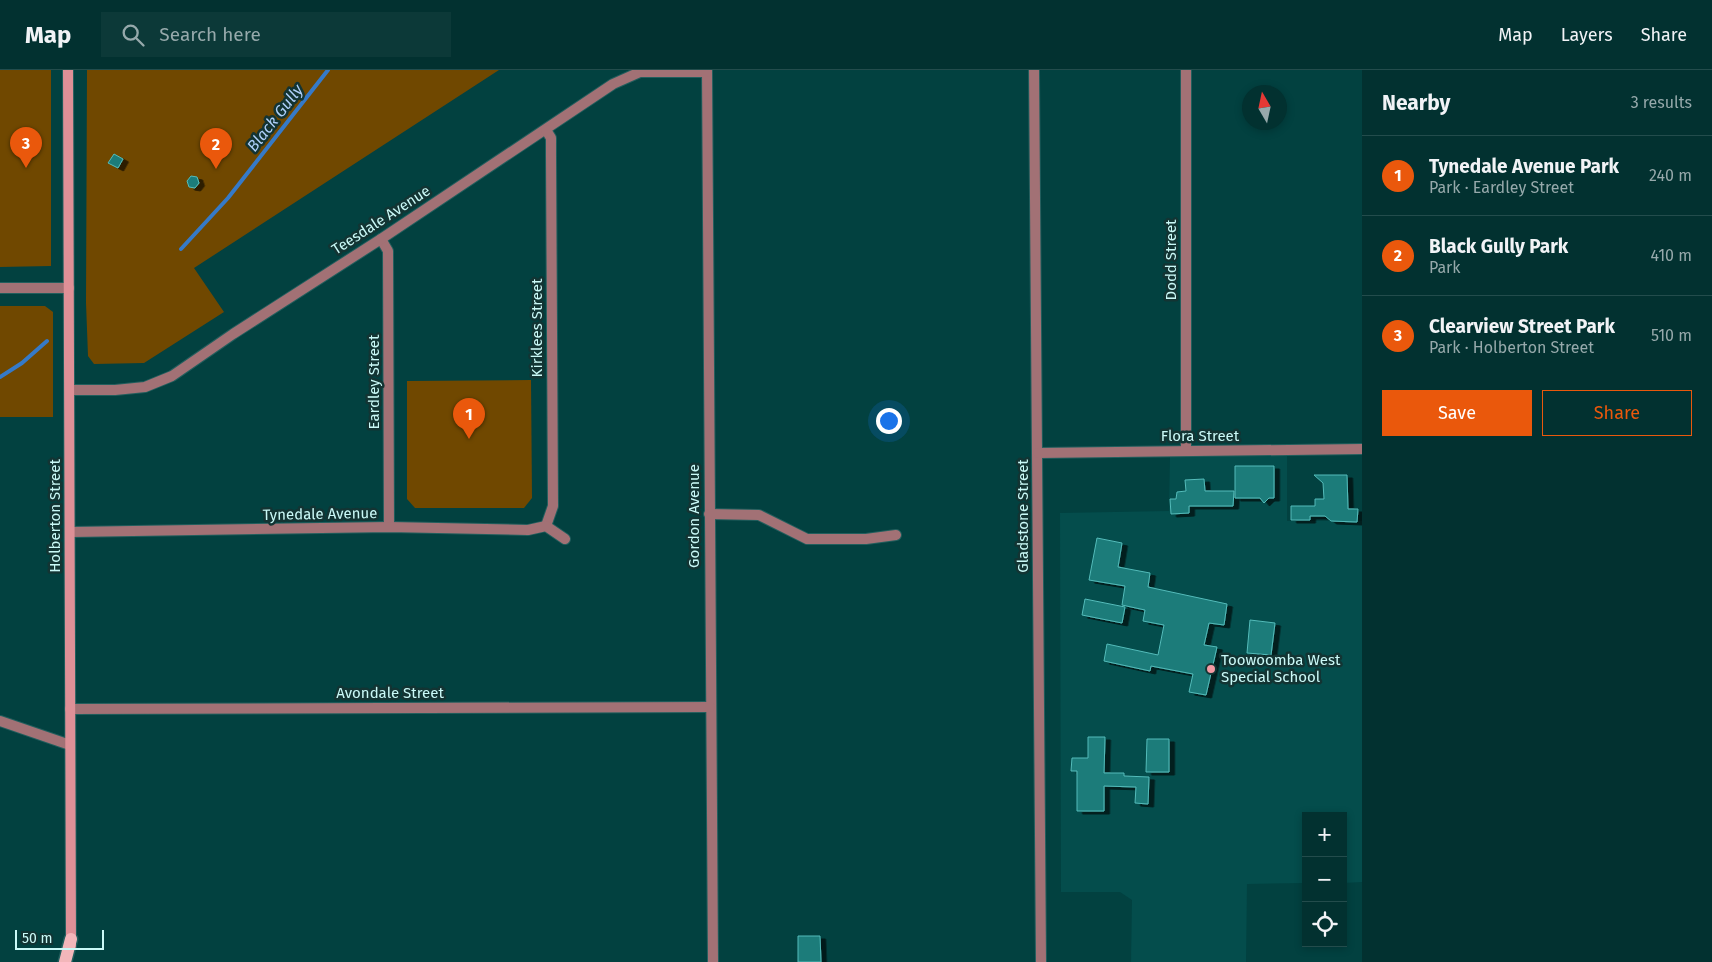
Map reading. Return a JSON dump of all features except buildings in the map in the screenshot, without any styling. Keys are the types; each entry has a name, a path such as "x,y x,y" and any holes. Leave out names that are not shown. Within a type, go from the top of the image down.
{"main road":[{"name":"Holberton Street","path":"68,70 70,962"},
{"path":"65,962 71,939"}],"street":[{"name":"Gladstone Street","path":"1034,70 1041,962"},
{"name":"Dodd Street","path":"1186,70 1186,450"},
{"name":"Teesdale Avenue","path":"70,390 115,390 145,387 172,376 613,84 640,72 707,71"},
{"name":"Gordon Avenue","path":"707,71 713,962"},
{"name":"Kirklees Street","path":"546,130 551,138 553,496 553,506 546,526"},
{"name":"Eardley Street","path":"381,239 388,251 390,528"},
{"path":"0,288 69,288"},
{"name":"Flora Street","path":"1038,453 1362,449"},
{"path":"709,514 759,515 807,539 866,539 896,535"},
{"path":"546,526 564,539"},
{"name":"Tynedale Avenue","path":"70,532 390,528 528,530 546,526"},
{"name":"Avondale Street","path":"70,709 710,707"},
{"path":"0,721 70,745"}],"shaded area":[{"path":"0,70 51,70 51,266 0,267"},
{"path":"87,70 499,70 194,268 224,312 144,363 94,364 88,356 86,303"},
{"path":"0,306 45,306 53,312 53,417 0,417"},
{"path":"531,380 532,498 524,508 415,508 407,499 407,381"},
{"name":"Toowoomba West Special School","path":"1287,455 1287,521 1362,521 1362,882 1347,883 1347,812 1302,812 1302,883 1247,884 1246,962 1131,962 1132,900 1120,892 1061,892 1060,513 1169,511 1170,457"}],"waterway":[{"name":"Black Gully","path":"181,249 228,198 328,70"},
{"name":"Black Gully","path":"0,377 22,363 47,341"}],"place":[{"name":"Clearview Street Park","path":"26,168"},
{"name":"Black Gully Park","path":"216,169"},
{"name":"Tynedale Avenue Park","path":"469,439"},
{"name":"Toowoomba West Special School","path":"1211,669"}]}
